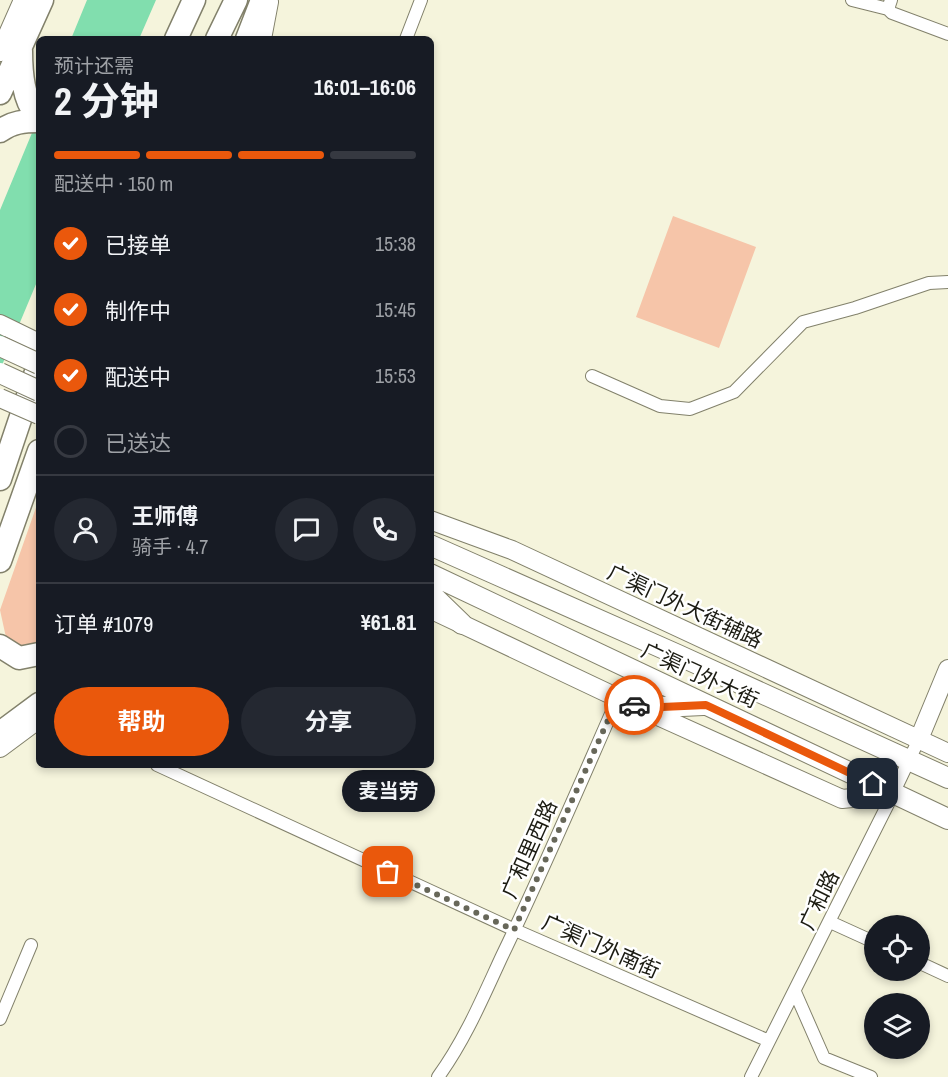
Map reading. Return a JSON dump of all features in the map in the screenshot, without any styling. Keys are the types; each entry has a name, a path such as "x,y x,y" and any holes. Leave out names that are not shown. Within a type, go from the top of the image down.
{"highway":[{"path":"0,93 10,51 42,0"},
{"path":"177,36 194,0"},
{"path":"204,36 220,0"},
{"path":"218,36 236,0"},
{"path":"248,36 262,0"},
{"path":"10,51 36,114"},
{"path":"0,131 9,124 36,120"},
{"path":"0,479 36,373"},
{"path":"0,561 36,459"},
{"path":"0,646 20,658 36,655"},
{"path":"0,733 36,706"}],"main road":[{"path":"0,346 36,363"},
{"path":"0,373 36,390"},
{"name":"广渠门外大街","path":"434,547 948,778"},
{"name":"广渠门外大街","path":"434,576 948,819"},
{"path":"434,597 462,624"},
{"path":"640,708 706,705"}],"street":[{"path":"10,51 23,0"},
{"path":"263,36 269,0"},
{"path":"407,36 420,0"},
{"path":"852,0 890,8 948,34"},
{"path":"592,376 660,406 690,409 734,392 803,322 855,308 929,283 948,282"},
{"path":"0,324 36,342"},
{"path":"0,398 36,414"},
{"name":"广渠门外大街辅路","path":"434,521 512,550 919,739"},
{"path":"434,611 618,698 842,799 893,794"},
{"path":"948,669 919,739 948,753"},
{"name":"广和里西路","path":"438,1077 451,1060 465,1034 618,698"},
{"path":"0,748 36,720"},
{"name":"广和路","path":"751,1077 919,739"},
{"name":"广渠门外南街","path":"163,768 514,930 769,1041"},
{"path":"830,922 864,937"},
{"path":"0,1019 31,945"},
{"path":"930,968 948,976"},
{"path":"795,992 824,1058 871,1077"}],"shaded area":[{"path":"87,0 156,0 140,36 72,36"},
{"path":"36,123 36,284 0,370 0,210"},
{"path":"673,216 756,247 719,348 636,317"},
{"path":"36,508 36,649 20,651 7,642 0,610"}],"way so far":[{"path":"388,872 514,930 618,698 634,705"}],"place":[{"name":"麦当劳","path":"388,872"}],"route":[{"path":"634,705 640,708 706,705 873,784"}]}
